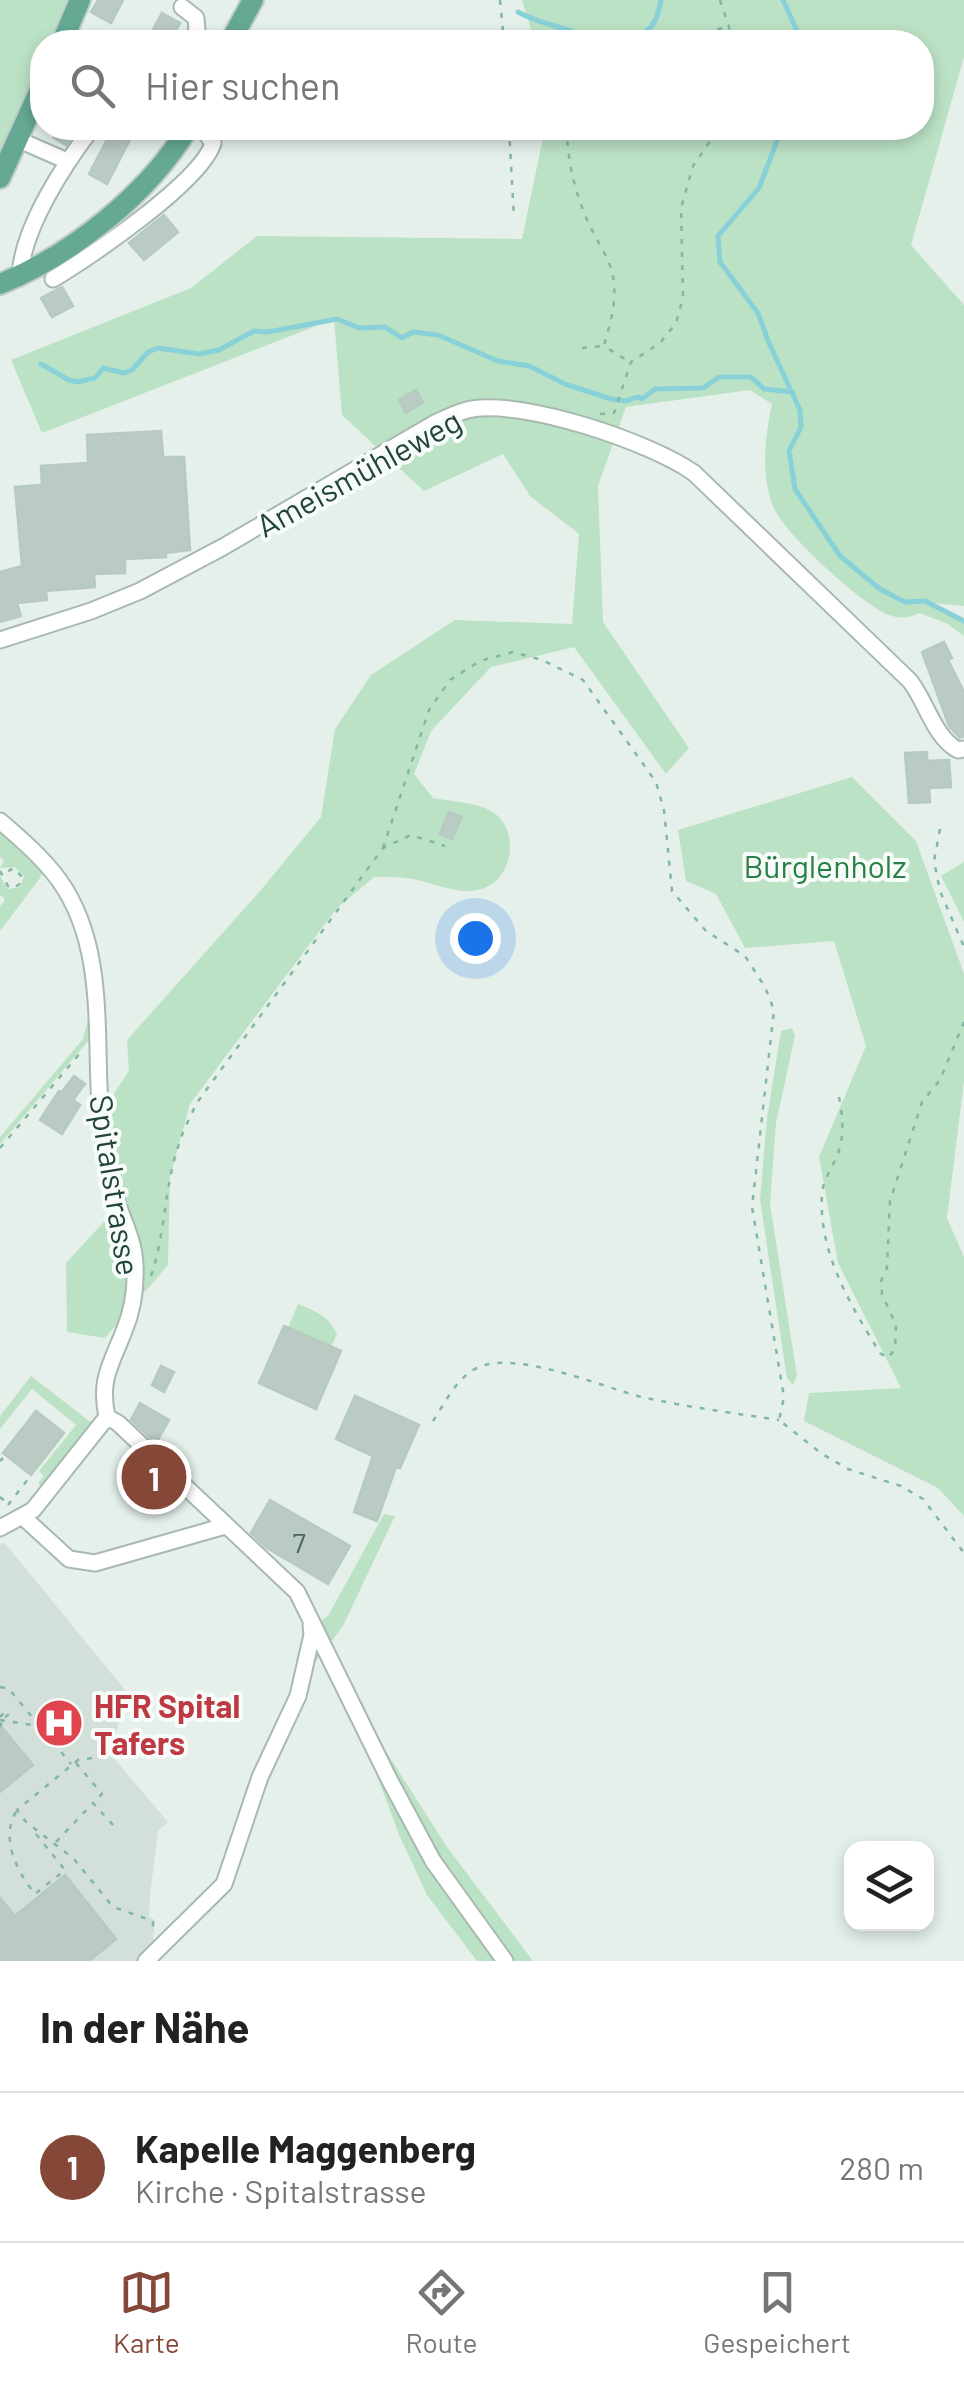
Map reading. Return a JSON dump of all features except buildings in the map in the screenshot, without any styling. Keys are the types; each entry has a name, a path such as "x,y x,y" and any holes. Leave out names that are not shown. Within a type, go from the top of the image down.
{"main road":[{"path":"67,30 80,0"},
{"path":"237,30 253,0"},
{"path":"0,178 30,112"},
{"path":"10,279 78,239 120,208 180,140"}],"street":[{"path":"182,7 196,18 197,30"},
{"path":"18,139 67,161"},
{"path":"10,279 67,161 83,140"},
{"path":"53,279 128,230 203,160 213,143 211,140"},
{"name":"Ameismühleweg","path":"0,640 140,592 436,423 462,411 492,408 608,432 682,464 728,502 910,681 923,697 942,738 958,750 964,748"},
{"name":"Spitalstrasse","path":"0,821 52,870 78,914 92,972 102,1133 135,1264 132,1306 105,1376 103,1396 108,1417"},
{"path":"0,1528 23,1518 65,1474 108,1417 118,1424 297,1592 433,1861 505,1961"},
{"path":"23,1518 69,1559 95,1563 225,1526"},
{"path":"149,1958 224,1884 260,1777 298,1696 312,1635 310,1616"}],"path":[{"path":"500,0 503,30"},
{"path":"720,0 731,30"},
{"path":"714,30 730,26"},
{"path":"510,140 514,218"},
{"path":"567,140 573,176 593,233 609,261 614,283 614,308 604,346"},
{"path":"618,404 631,362 660,343 676,324 684,298 681,208 693,166 711,140"},
{"path":"582,348 604,346 631,362"},
{"path":"132,1306 152,1275 162,1243 168,1188 179,1141 196,1104 383,848 429,710 450,680 480,661 513,652 542,660 583,680 618,727 656,782 664,810 672,892 706,931 745,956 774,1010 752,1207 784,1397 779,1420"},
{"path":"940,829 934,860 940,892 964,947"},
{"path":"383,848 411,835 445,846"},
{"path":"839,1097 844,1122 837,1157 822,1193 827,1247 852,1307 880,1354 888,1358 894,1349 896,1325 882,1294 890,1201 922,1102 940,1080 964,1022"},
{"path":"0,1148 97,1038"},
{"path":"433,1421 456,1385 477,1368 504,1362 550,1370 642,1397 779,1420 848,1469 900,1486 923,1499 964,1553"},
{"path":"8,1504 28,1479"},
{"path":"0,1686 9,1689 102,1794 54,1844"},
{"path":"0,1727 8,1714 6,1712 0,1718 2,1722 32,1725 36,1721"},
{"path":"17,1810 65,1870 35,1894 16,1870 6,1844 8,1820 17,1810 74,1763 92,1758"},
{"path":"93,1803 114,1826"},
{"path":"26,1822 74,1859 113,1906 153,1921 149,1958"}],"shaded area":[{"name":"HFR Spital Tafers","path":"4,1542 125,1690 112,1756 168,1822 158,1831 150,1895 149,1917 155,1920 151,1961 0,1961 0,1545"}],"green space":[{"path":"0,0 67,0 55,30 30,30 30,86 0,152"},
{"path":"522,0 964,0 964,57 911,245 964,305 964,606 933,603 964,618 964,636 946,623 919,613 896,617 877,608 823,566 790,531 772,504 766,479 766,441 772,404 750,390 626,407 598,486 603,622 689,748 666,774 574,647 491,667 431,731 414,774 433,798 478,806 500,818 509,837 505,868 492,884 474,891 413,879 374,877 336,909 190,1104 170,1177 168,1265 105,1338 67,1332 66,1263 123,1201 114,1171 110,1135 113,1095 129,1071 127,1040 321,817 335,729 371,675 455,620 572,624 579,534 530,496 503,454 424,491 342,415 334,319 42,433 11,360 191,288 257,236 522,239 543,140 934,140 934,30 531,30"},
{"name":"Bürglenholz","path":"852,777 916,841 964,974 964,1081 947,1218 964,1257 964,1516 938,1488 804,1421 809,1393 901,1388 838,1263 819,1157 866,1046 834,941 745,948 716,894 686,881 678,830"},
{"path":"0,826 44,867 0,931 0,907 5,899 0,895 0,876 8,889 20,887 24,876 15,867 0,868 4,860 0,857"},
{"name":"Bürglenholz","path":"964,862 964,922 941,876"},
{"path":"88,1019 90,1039 0,1144 0,1137 83,1039"},
{"path":"792,1028 795,1036 776,1123 770,1204 797,1376 793,1385 787,1378 760,1200 767,1118 781,1031"},
{"path":"298,1304 330,1323 337,1334 331,1347 288,1328"},
{"path":"31,1376 93,1424 44,1488 38,1483 44,1476 39,1471 76,1425 32,1389 0,1429 0,1416"},
{"path":"384,1514 395,1516 343,1626 331,1642 380,1742 447,1847 533,1961 512,1961 427,1843 318,1623 328,1616"},
{"path":"315,1638 368,1742 499,1961 477,1961 427,1895 365,1744 320,1655 310,1665"}],"waterway":[{"path":"648,30 661,0"},
{"path":"783,0 797,30"},
{"path":"518,12 567,30"},
{"path":"777,140 759,188 718,236 720,262 758,313 800,410 801,427 789,451 795,489 840,556 880,589 905,602 925,601 964,621"},
{"path":"41,364 77,382 95,378 103,368 124,373 132,370 148,352 158,348 199,354 219,350 254,331 337,319 359,328 385,327 402,338 413,332 438,335 498,361 529,366 565,384 611,399 642,399 655,389 703,388 719,377 751,377 764,389 793,392"}],"place":[{"name":"Kapelle Maggenberg","path":"154,1477"},
{"name":"HFR Spital Tafers","path":"59,1723"}]}
